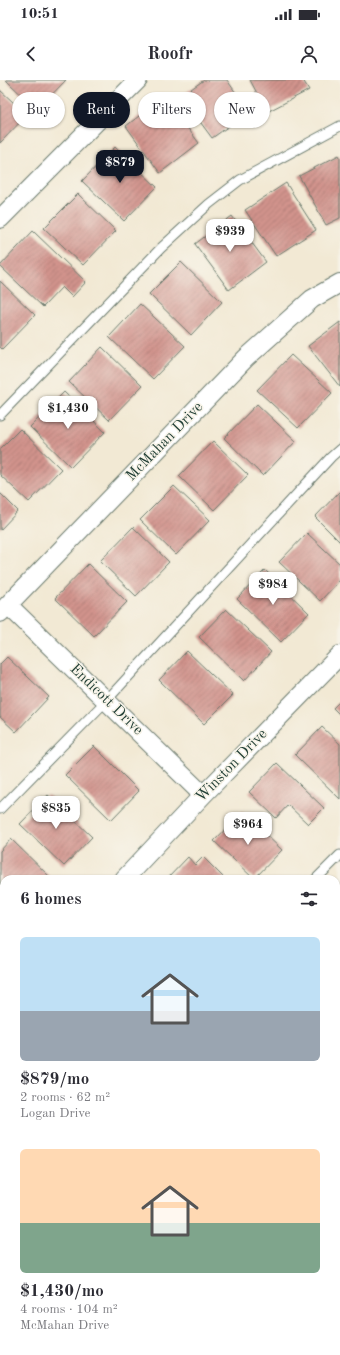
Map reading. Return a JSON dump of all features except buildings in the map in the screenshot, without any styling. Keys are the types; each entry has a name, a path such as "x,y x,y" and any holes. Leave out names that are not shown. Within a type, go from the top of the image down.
{"street":[{"path":"0,219 138,80"},
{"name":"McMahan Drive","path":"4,609 246,358 312,299 340,283"},
{"name":"Endicott Drive","path":"4,609 106,701 203,795"},
{"name":"Winston Drive","path":"128,875 203,795 340,655"}],"lane":[{"path":"0,415 161,248 209,204 240,180 340,126"},
{"path":"0,809 106,701 331,456 340,449"},
{"path":"320,875 340,855"}]}
